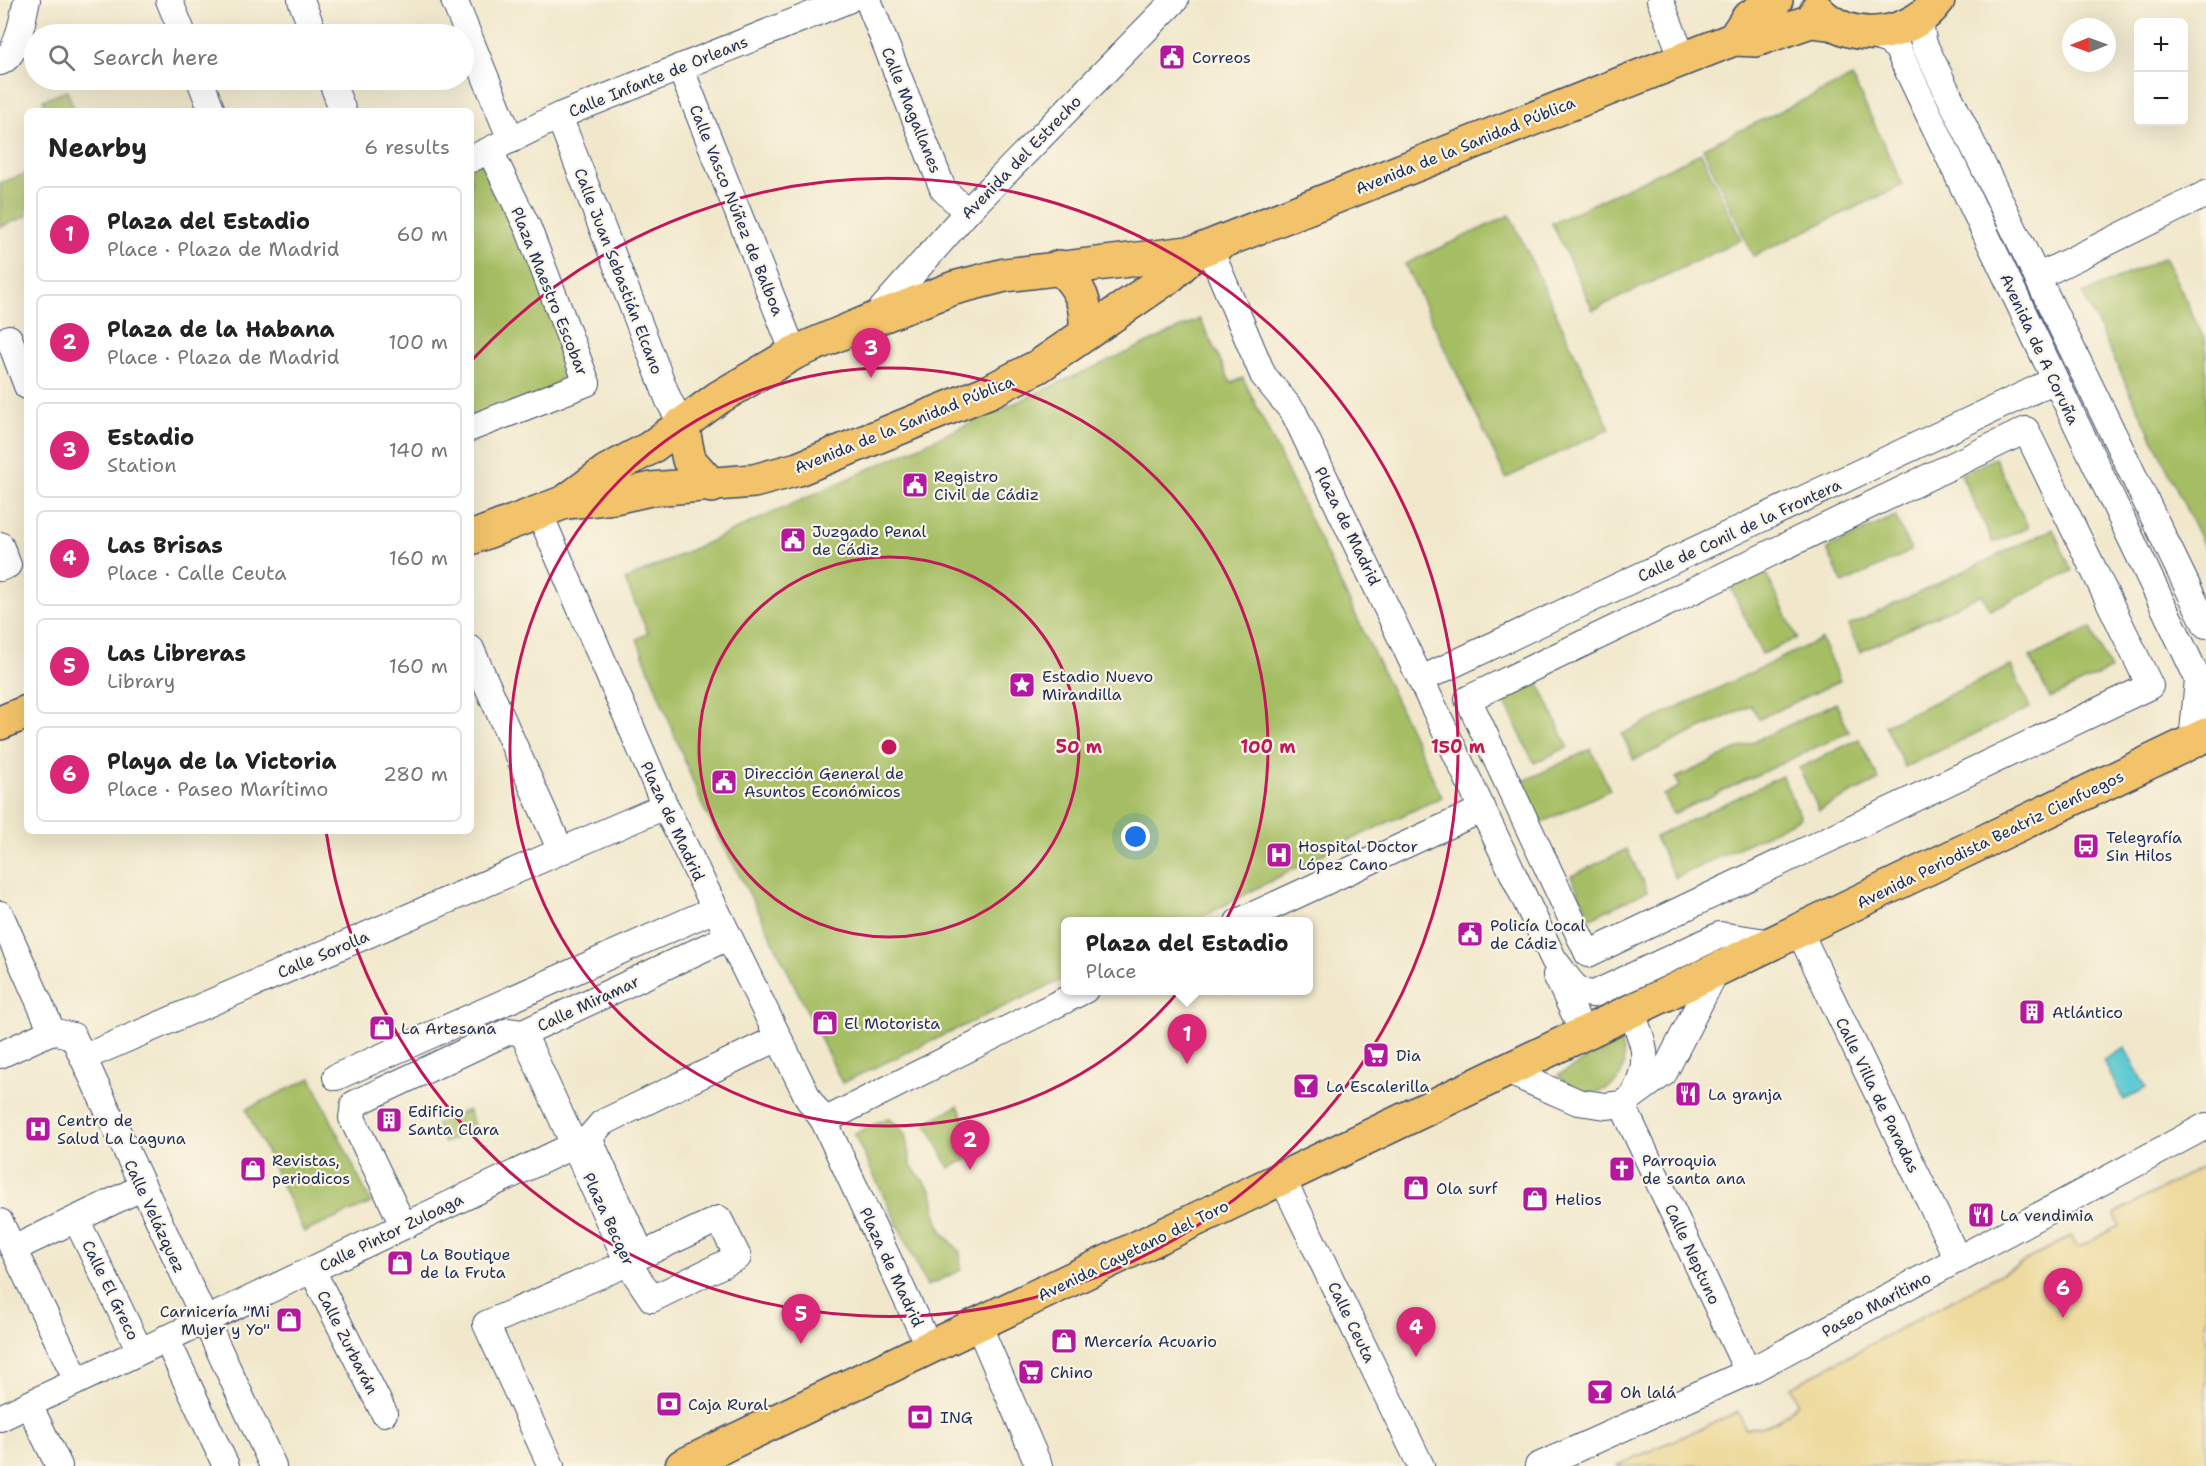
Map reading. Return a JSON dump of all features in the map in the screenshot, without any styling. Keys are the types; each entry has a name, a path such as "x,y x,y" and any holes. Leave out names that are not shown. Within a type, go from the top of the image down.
{"main road":[{"name":"Avenida de la Sanidad Pública","path":"1734,39 1748,19 1776,0"},
{"path":"1808,0 1820,14 1835,24 1868,34 1898,30 1935,5"},
{"name":"Avenida de la Sanidad Pública","path":"552,507 607,471 650,448 718,398 794,352 954,288 1005,275 1203,249 1734,39 1756,40 1811,21 1835,24"},
{"name":"Avenida de la Sanidad Pública","path":"474,537 552,507 651,489 754,481 798,469 990,391 1039,366 1170,276 1203,249"},
{"path":"1059,267 1073,280 1084,296 1087,311 1086,333"},
{"path":"682,424 689,460 698,473 712,486"},
{"path":"0,723 24,713"},
{"name":"Avenida Periodista Beatriz Cienfuegos","path":"1584,1034 2199,739"},
{"name":"Avenida Cayetano del Toro","path":"682,1466 1584,1034"}],"street":[{"path":"0,62 5,60 15,43 27,0"},
{"path":"169,0 179,24"},
{"path":"301,0 310,24"},
{"path":"454,0 460,24"},
{"name":"Calle Infante de Orleans","path":"491,150 559,116 848,0"},
{"name":"Calle Magallanes","path":"868,0 943,189 967,212"},
{"name":"Avenida del Estrecho","path":"872,320 967,212 1175,0"},
{"path":"1660,0 1683,59"},
{"name":"Avenida de A Coruña","path":"1935,5 1922,30 1924,44 2206,625"},
{"name":"Avenida de A Coruña","path":"1868,34 1888,41 1896,48 2202,681 2199,739"},
{"name":"Calle Vasco Núñez de Balboa","path":"680,67 794,352"},
{"path":"474,81 491,150"},
{"path":"204,90 211,108"},
{"path":"335,90 342,108"},
{"name":"Calle Juan Sebastián Elcano","path":"559,116 669,401 682,424"},
{"name":"Plaza Maestro Escobar","path":"474,427 587,383 528,228 491,150"},
{"path":"2037,277 2206,195"},
{"name":"Plaza de Madrid","path":"1203,249 1263,375 1294,413 1554,960 1571,979 1575,988 1585,994 1594,994 1720,935 1786,937"},
{"path":"12,337 24,376"},
{"name":"Calle de Conil de la Frontera","path":"1422,679 2055,380"},
{"path":"2026,430 2150,686 1588,954 1468,699 2026,430"},
{"name":"Plaza de Madrid","path":"552,507 665,806 809,1100 824,1121 929,1347"},
{"path":"0,544 8,565 0,568"},
{"path":"474,656 561,850"},
{"name":"Calle Sorolla","path":"85,1057 665,806"},
{"path":"1247,917 1483,809"},
{"name":"Calle Miramar","path":"336,1077 715,909"},
{"path":"0,914 52,1031 0,1055"},
{"name":"Calle Miramar","path":"403,1225 352,1118 351,1110 354,1104 509,1031 523,1033 728,937"},
{"name":"Calle Villa de Paradas","path":"1786,937 1958,1260"},
{"name":"Plaza de Madrid","path":"1554,960 1556,974 1584,1034"},
{"path":"1507,1071 1578,1102 1606,1106 1628,1099 1664,1073 1716,971"},
{"path":"824,1121 1075,995"},
{"path":"1628,1099 1644,1073 1645,1045 1631,1012"},
{"name":"Calle Velázquez","path":"52,1031 73,1036 85,1057 141,1188 273,1466"},
{"path":"523,1033 582,1141"},
{"name":"Calle Pintor Zuloaga","path":"0,1419 77,1380 582,1141 602,1123 778,1038"},
{"name":"Calle Neptuno","path":"1628,1099 1748,1372"},
{"name":"Paseo Marítimo","path":"1538,1466 1748,1372 2206,1126"},
{"name":"Plaza Becqer","path":"582,1141 642,1255 719,1219 738,1257 652,1299 628,1263 582,1141"},
{"name":"Calle Ceuta","path":"1282,1178 1421,1466"},
{"path":"14,1249 79,1224 141,1188"},
{"path":"0,1222 77,1380"},
{"name":"Calle El Greco","path":"79,1224 140,1351"},
{"path":"551,1466 486,1324 628,1263"},
{"name":"Calle Zurbarán","path":"312,1270 384,1413"},
{"path":"978,1324 1038,1466"},
{"path":"166,1338 226,1466"},
{"path":"29,1405 59,1466"}],"green space":[{"path":"1852,77 1903,185 1753,256 1703,148"},
{"path":"67,91 74,108 47,108 43,100"},
{"path":"1701,153 1741,240 1593,310 1552,223"},
{"path":"495,157 581,380 474,421 474,166"},
{"path":"24,174 24,217 0,227 0,183"},
{"path":"1510,215 1610,429 1506,478 1405,264"},
{"path":"2165,257 2206,343 2206,550 2083,294"},
{"name":"Estadio Nuevo Mirandilla","path":"1200,319 1231,383 1243,378 1442,797 1348,841 1202,917 1061,917 1061,980 842,1083 762,918 702,805 637,639 648,633 625,580"},
{"path":"1995,458 2028,527 1993,543 1961,474"},
{"path":"1895,516 1911,551 1843,584 1827,549"},
{"path":"2053,529 2072,571 1990,610 1982,594 1860,652 1848,626"},
{"path":"1764,569 1797,638 1762,654 1730,585"},
{"path":"2091,628 2110,670 2050,698 2030,657"},
{"path":"1821,639 1840,681 1759,719 1751,705 1634,760 1622,734"},
{"path":"2011,666 2030,708 1905,767 1885,725"},
{"path":"1536,678 1568,747 1534,763 1501,694"},
{"path":"1836,703 1849,732 1673,814 1663,795 1679,787 1676,778"},
{"path":"1859,739 1879,780 1819,810 1799,768"},
{"path":"1591,749 1610,790 1528,829 1509,788"},
{"path":"1782,776 1801,818 1675,878 1655,837"},
{"path":"1627,849 1647,891 1591,918 1571,876"},
{"path":"1620,1042 1624,1058 1622,1072 1616,1082 1607,1089 1595,1092 1582,1091 1558,1075"},
{"path":"311,1078 371,1203 304,1232 246,1109"},
{"path":"958,1106 980,1153 949,1168 926,1122"},
{"path":"468,1110 476,1129 444,1143 436,1124"},
{"path":"887,1118 897,1124 905,1134 911,1166 932,1191 937,1220 943,1233 960,1252 961,1270 927,1286 854,1134"}],"sand":[{"path":"2206,1164 2206,1466 1616,1466 1738,1412 1745,1428 1775,1422 1787,1414 1798,1402 1791,1387 2071,1236 2078,1248 2119,1226 2115,1214"}],"water":[{"path":"2125,1048 2146,1088 2124,1100 2103,1060"}],"place":[{"name":"Correos","path":"1172,57"},
{"name":"Estadio","path":"871,378"},
{"name":"Registro Civil de Cádiz","path":"915,485"},
{"name":"Juzgado Penal de Cádiz","path":"793,540"},
{"name":"Estadio Nuevo Mirandilla","path":"1022,685"},
{"name":"Dirección General de Asuntos Económicos","path":"724,782"},
{"name":"Telegrafía Sin Hilos","path":"2086,846"},
{"name":"Hospital Doctor López Cano","path":"1279,855"},
{"name":"Policía Local de Cádiz","path":"1470,934"},
{"name":"Atlántico","path":"2032,1012"},
{"name":"El Motorista","path":"825,1023"},
{"name":"La Artesana","path":"382,1028"},
{"name":"Dia","path":"1376,1055"},
{"name":"Plaza del Estadio","path":"1187,1064"},
{"name":"La Escalerilla","path":"1306,1086"},
{"name":"La granja","path":"1688,1094"},
{"name":"Edificio Santa Clara","path":"389,1120"},
{"name":"Centro de Salud La Laguna","path":"38,1129"},
{"name":"Revistas, periodicos","path":"253,1169"},
{"name":"Parroquia de santa ana","path":"1622,1169"},
{"name":"Plaza de la Habana","path":"970,1170"},
{"name":"Ola surf","path":"1416,1188"},
{"name":"Helios","path":"1535,1199"},
{"name":"La vendimia","path":"1981,1215"},
{"name":"La Boutique de la Fruta","path":"400,1263"},
{"name":"Playa de la Victoria","path":"2063,1318"},
{"name":"Carnicería \"Mi Mujer y Yo\"","path":"289,1320"},
{"name":"Mercería Acuario","path":"1064,1341"},
{"name":"Las Libreras","path":"801,1344"},
{"name":"Las Brisas","path":"1416,1357"},
{"name":"Chino","path":"1031,1372"},
{"name":"Oh lalá","path":"1600,1392"},
{"name":"Caja Rural","path":"669,1404"},
{"name":"ING","path":"920,1417"}]}
